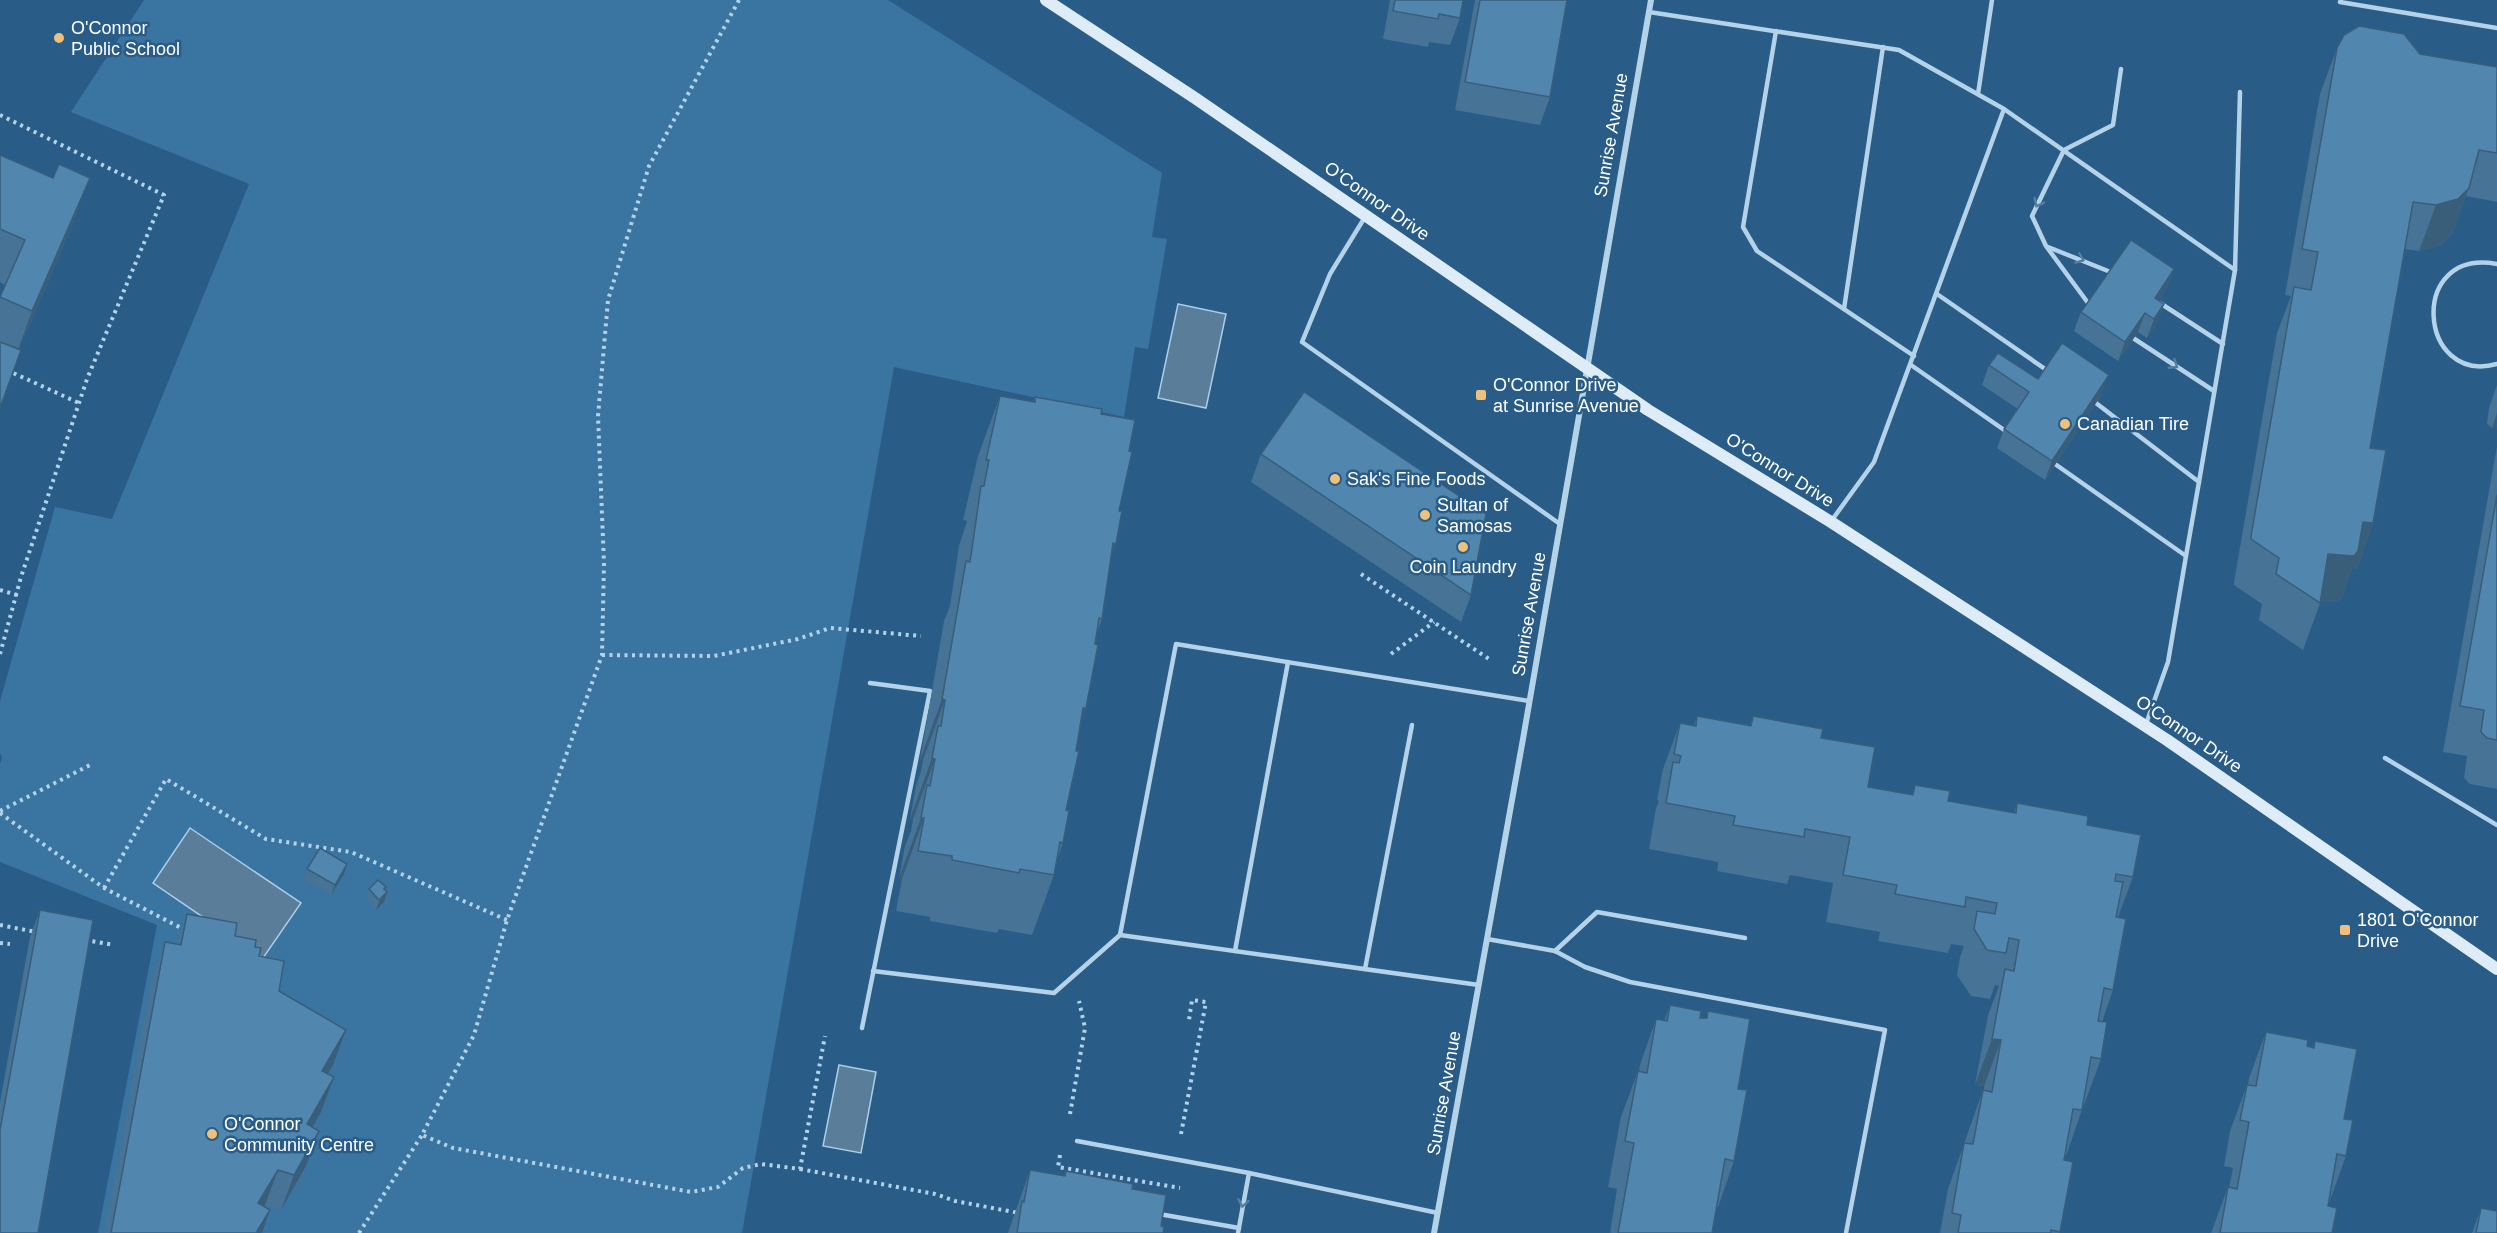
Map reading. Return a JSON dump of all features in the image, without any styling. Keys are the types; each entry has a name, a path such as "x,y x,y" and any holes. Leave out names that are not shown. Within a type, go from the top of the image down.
{"main road":[{"name":"O'Connor Drive","path":"1046,0 1366,215 1648,410 1830,522 2145,725 2497,969"}],"street":[{"name":"Sunrise Avenue","path":"1434,1233 1651,0"}],"lane":[{"path":"1978,94 1992,0"},
{"path":"2341,0 2340,2 2497,28"},
{"path":"1649,12 1899,50 2004,109 2235,270"},
{"path":"1776,31 1743,227 1757,251 1914,356"},
{"path":"1844,309 1882,47"},
{"path":"2091,307 2046,246 2032,216 2064,150 2114,125 2121,69"},
{"path":"2145,725 2168,662 2235,270 2240,92"},
{"path":"1830,522 1874,462 2004,109"},
{"path":"1366,215 1330,274 1302,342 1560,524"},
{"path":"2046,246 2114,273"},
{"path":"2497,264 2484,262 2467,265 2451,273 2440,286 2433,303 2432,320 2437,337 2448,351 2462,361 2477,366 2497,364"},
{"path":"1937,294 2049,372"},
{"path":"2157,302 2223,344"},
{"path":"2133,338 2214,391"},
{"path":"1911,365 2008,432"},
{"path":"2096,403 2199,482"},
{"path":"2055,464 2186,556"},
{"path":"873,971 1054,993 1120,935 1176,644 1529,701"},
{"path":"1235,951 1288,662"},
{"path":"862,1028 930,691 870,683"},
{"path":"1365,969 1412,725"},
{"path":"2385,758 2497,825"},
{"path":"1555,951 1597,912 1745,938"},
{"path":"1120,935 1479,985"},
{"path":"1487,939 1555,951 1585,967 1630,982 1885,1030 1846,1233"},
{"path":"1077,1141 1249,1173 1438,1213"},
{"path":"1148,1212 1238,1231 1249,1173"}],"path":[{"path":"359,1233 422,1135 474,1035 507,920 602,655 603,564 598,416 608,300 649,166 739,0"},
{"path":"0,115 164,195 87,379 0,654"},
{"path":"0,367 79,403"},
{"path":"1362,574 1489,659"},
{"path":"0,590 17,595"},
{"path":"1386,678 1392,653 1434,622"},
{"path":"602,655 714,656 798,639 830,628 921,636"},
{"path":"90,765 0,812 104,888 188,932"},
{"path":"104,888 166,779 266,839 351,852 507,920"},
{"path":"0,925 45,933"},
{"path":"80,939 114,945"},
{"path":"0,943 10,944"},
{"path":"1067,982 1080,1004 1086,1028 1068,1125"},
{"path":"1172,1132 1183,1134 1206,1002 1192,1000 1189,1020"},
{"path":"800,1169 825,1036"},
{"path":"1070,1114 1081,1116"},
{"path":"422,1135 453,1148 691,1192 718,1187 742,1168 761,1164 935,1194 955,1201 1022,1213"},
{"path":"1063,1146 1058,1167 1180,1188"}],"shaded area":[{"path":"144,0 888,0 1162,173 1152,237 1167,239 1148,349 1135,347 1124,417 894,367 742,1233 98,1233 157,925 0,862 0,764 2,758 0,753 0,701 55,507 112,519 249,184 71,112"},
{"path":"1178,304 1226,314 1206,408 1158,398"},
{"path":"190,828 301,903 263,958 153,883"},
{"path":"839,1065 876,1072 861,1153 823,1146"}],"building":[{"path":"1395,0 1463,0 1460,18 1439,14 1438,19 1393,11"},
{"path":"1480,0 1567,0 1550,97 1465,82"},
{"path":"2359,26 2404,34 2420,54 2497,67 2497,153 2479,150 2469,188 2458,199 2436,205 2413,202 2370,448 2386,450 2373,523 2363,522 2358,551 2354,556 2328,554 2320,603 2276,574 2279,558 2251,539 2251,536 2294,287 2311,290 2318,252 2302,249 2337,48 2344,35"},
{"path":"0,155 53,178 59,164 90,178 32,311 0,297 25,240 0,229"},
{"path":"2131,240 2174,269 2155,298 2164,304 2154,319 2145,313 2125,342 2081,312"},
{"path":"0,342 21,350 0,408"},
{"path":"2062,343 2109,375 2052,461 2004,429 2029,392 1989,365 1998,353 2038,379"},
{"path":"1304,392 1486,514 1471,595 1261,454"},
{"path":"1000,396 1035,402 1035,397 1102,409 1101,414 1135,420 1129,451 1132,452 1119,511 1122,511 1116,544 1113,543 1102,619 1099,618 1095,644 1098,645 1086,708 1083,708 1076,751 1079,751 1066,810 1069,811 1054,875 1020,869 1019,873 952,860 952,856 918,851 924,818 921,818 935,759 932,758 938,726 941,726 945,700 942,699 966,561 970,562 981,486 984,486 989,460 986,460"},
{"path":"2497,495 2497,740 2487,738 2481,732 2484,710 2460,706"},
{"path":"1697,716 1751,726 1753,716 1823,729 1821,738 1875,747 1868,787 1913,795 1915,785 1950,791 1948,801 2016,813 2017,803 2088,816 2087,825 2141,835 2133,877 2116,874 2115,881 2123,882 2116,917 2126,919 2113,990 2104,988 2098,1021 2107,1022 2101,1059 2091,1057 2082,1110 2073,1109 2064,1160 2073,1162 2060,1232 2051,1230 2051,1233 1958,1233 1961,1215 1952,1213 1964,1143 1973,1144 1983,1090 1992,1092 2001,1040 1992,1039 2005,969 2014,971 2019,940 2009,938 2006,953 1987,950 1974,929 1977,911 1995,914 1997,903 1966,897 1965,907 1895,894 1897,885 1843,875 1850,837 1805,829 1804,837 1733,825 1735,816 1666,803 1673,762 1679,763 1681,756 1674,754 1680,723 1696,726"},
{"path":"320,848 347,864 335,885 307,869"},
{"path":"378,880 386,887 384,889 387,892 379,900 369,889"},
{"path":"40,910 93,920 38,1233 0,1233 0,1130"},
{"path":"187,914 237,923 235,936 256,940 255,947 261,948 259,956 284,961 279,991 346,1030 322,1071 334,1077 307,1124 319,1131 294,1175 278,1170 258,1203 270,1210 256,1233 111,1233 165,942 181,945"},
{"path":"1670,1005 1701,1011 1700,1018 1707,1018 1708,1011 1750,1019 1738,1089 1747,1090 1734,1161 1725,1159 1712,1233 1618,1233 1634,1143 1625,1141 1638,1071 1647,1073 1656,1019 1667,1021"},
{"path":"2266,1032 2308,1040 2307,1046 2314,1048 2315,1041 2357,1049 2344,1119 2353,1120 2346,1156 2337,1154 2328,1206 2337,1208 2332,1233 2220,1233 2228,1187 2237,1189 2249,1122 2240,1120 2247,1085 2256,1086"},
{"path":"1030,1170 1065,1176 1066,1171 1133,1184 1132,1189 1166,1195 1161,1226 1164,1227 1163,1233 1017,1233"},
{"path":"2481,1208 2497,1211 2497,1233 2476,1233"}],"place":[{"name":"O'Connor Public School","path":"59,38"},
{"name":"O'Connor Drive at Sunrise Avenue","path":"1481,395"},
{"name":"Canadian Tire","path":"2065,424"},
{"name":"Sak's Fine Foods","path":"1335,479"},
{"name":"Sultan of Samosas","path":"1425,515"},
{"name":"Coin Laundry","path":"1463,547"},
{"name":"1801 O'Connor Drive","path":"2345,930"},
{"name":"O'Connor Community Centre","path":"212,1134"}]}
